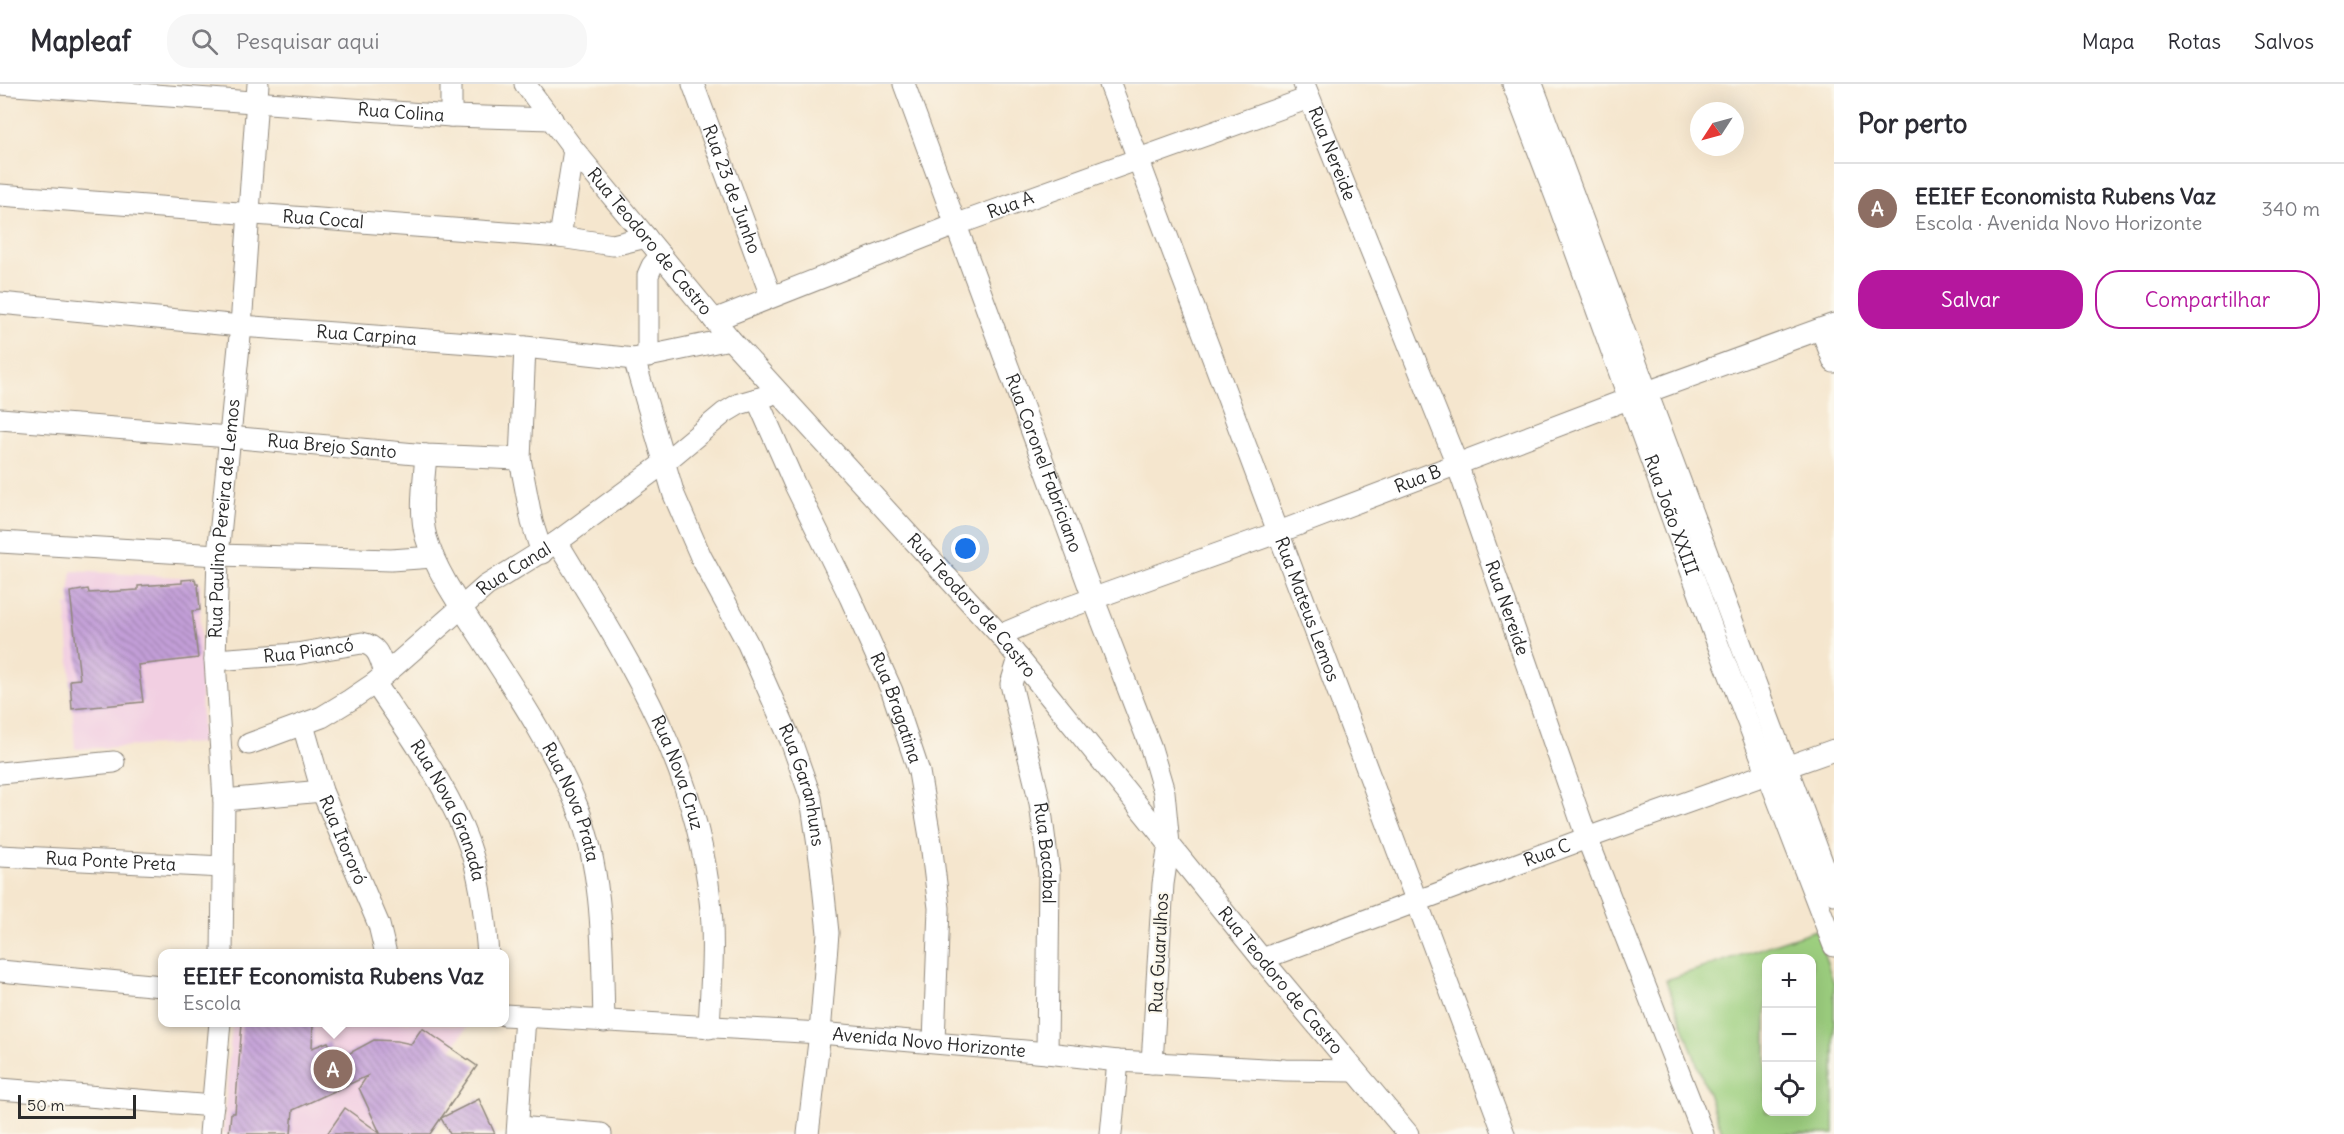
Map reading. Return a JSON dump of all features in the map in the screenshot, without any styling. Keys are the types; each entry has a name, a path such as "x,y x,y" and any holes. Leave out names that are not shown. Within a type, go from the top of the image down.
{"street":[{"name":"Rua Colina","path":"0,84 257,92 451,116 552,118"},
{"path":"451,84 451,116"},
{"name":"Rua Teodoro de Castro","path":"525,84 574,150 730,339 1000,635 1262,959 1408,1134"},
{"name":"Rua 23 de Junho","path":"693,84 771,296"},
{"name":"Rua Coronel Fabriciano","path":"904,84 1094,600 1151,748 1164,792 1169,844"},
{"name":"Rua Mateus Lemos","path":"1110,84 1279,532 1415,902 1504,1134"},
{"name":"Rua João XXIII","path":"1513,84 1559,205 1638,395"},
{"name":"Rua João XXIII","path":"1532,84 1638,395 1714,634 1834,894"},
{"name":"Rua A","path":"714,320 955,225 1137,160 1307,91"},
{"name":"Rua Nereide","path":"1307,91 1457,464 1587,838 1703,1134"},
{"name":"Rua Paulino Pereira de Lemos","path":"222,949 224,800 215,660 218,555 241,326 257,92"},
{"path":"560,237 574,150"},
{"name":"Rua Cocal","path":"0,195 560,237 613,245 646,237"},
{"name":"Rua Garanhuns","path":"661,255 648,275 641,358 664,463 674,495 701,557 748,644 791,741 811,798 828,933 820,1033 808,1134"},
{"name":"Rua Carpina","path":"0,303 241,326 641,358 730,339"},
{"path":"1828,326 1834,362"},
{"name":"Rua B","path":"1000,635 1050,614 1279,532 1638,395 1828,326"},
{"name":"Rua Nova Cruz","path":"525,347 520,459 532,522 644,689 666,734 687,792 703,854 710,900 713,942 709,1028"},
{"name":"Rua Canal","path":"249,744 303,725 341,706 380,678 486,586 550,547 664,463 724,413 739,404 779,392"},
{"name":"Rua Bragatina","path":"758,399 794,483 850,597 892,691 919,772 939,908 934,1042"},
{"name":"Rua Brejo Santo","path":"0,419 426,455 520,459"},
{"name":"Rua Nova Prata","path":"426,455 423,519 433,557 461,606 538,725 578,808 593,865 600,906 604,1022"},
{"path":"0,542 218,555 391,560 433,557"},
{"name":"Rua Piancó","path":"215,660 296,654 362,643 376,649 380,678"},
{"name":"Rua Bacabal","path":"1019,658 1011,684 1040,802 1049,873 1047,1053"},
{"name":"Rua Nova Granada","path":"380,678 450,804 471,852 482,893 488,949"},
{"name":"Rua Itororó","path":"303,725 322,790 380,925 386,949"},
{"name":"Rua C","path":"1262,959 1587,838 1834,750"},
{"path":"0,773 114,762"},
{"name":"Rua João XXIII","path":"1778,771 1834,946"},
{"path":"224,800 322,790"},
{"name":"Rua Guarulhos","path":"1152,1063 1163,884 1169,844"},
{"name":"Rua Ponte Preta","path":"0,856 223,867"},
{"path":"0,971 158,986"},
{"name":"Avenida Novo Horizonte","path":"509,1015 820,1033 1118,1061 1285,1070 1354,1071"},
{"path":"525,1017 518,1131 601,1134"},
{"path":"210,1134 220,1027"},
{"path":"1111,1134 1118,1061"},
{"path":"0,1089 213,1106"}],"shaded area":[{"path":"72,571 195,578 200,584 202,743 75,749 66,605 70,605"},
{"path":"232,1027 467,1027 403,1119 386,1134 223,1134"}],"green space":[{"path":"1816,930 1834,984 1834,1134 1723,1134 1666,980"}],"building":[{"path":"195,579 198,584 200,610 192,611 198,658 138,665 143,702 72,709 70,680 80,679 70,592 88,589 89,593 138,590 138,586 182,583 182,580"},
{"path":"242,1027 313,1027 312,1048 328,1042 337,1060 374,1040 411,1044 422,1028 477,1066 430,1134 327,1134 345,1108 380,1133 359,1088 367,1076 293,1110 291,1134 229,1134 231,1113 235,1113"},
{"path":"479,1099 495,1134 450,1134 441,1118"}],"place":[{"name":"EEIEF Economista Rubens Vaz","path":"333,1069"}]}
